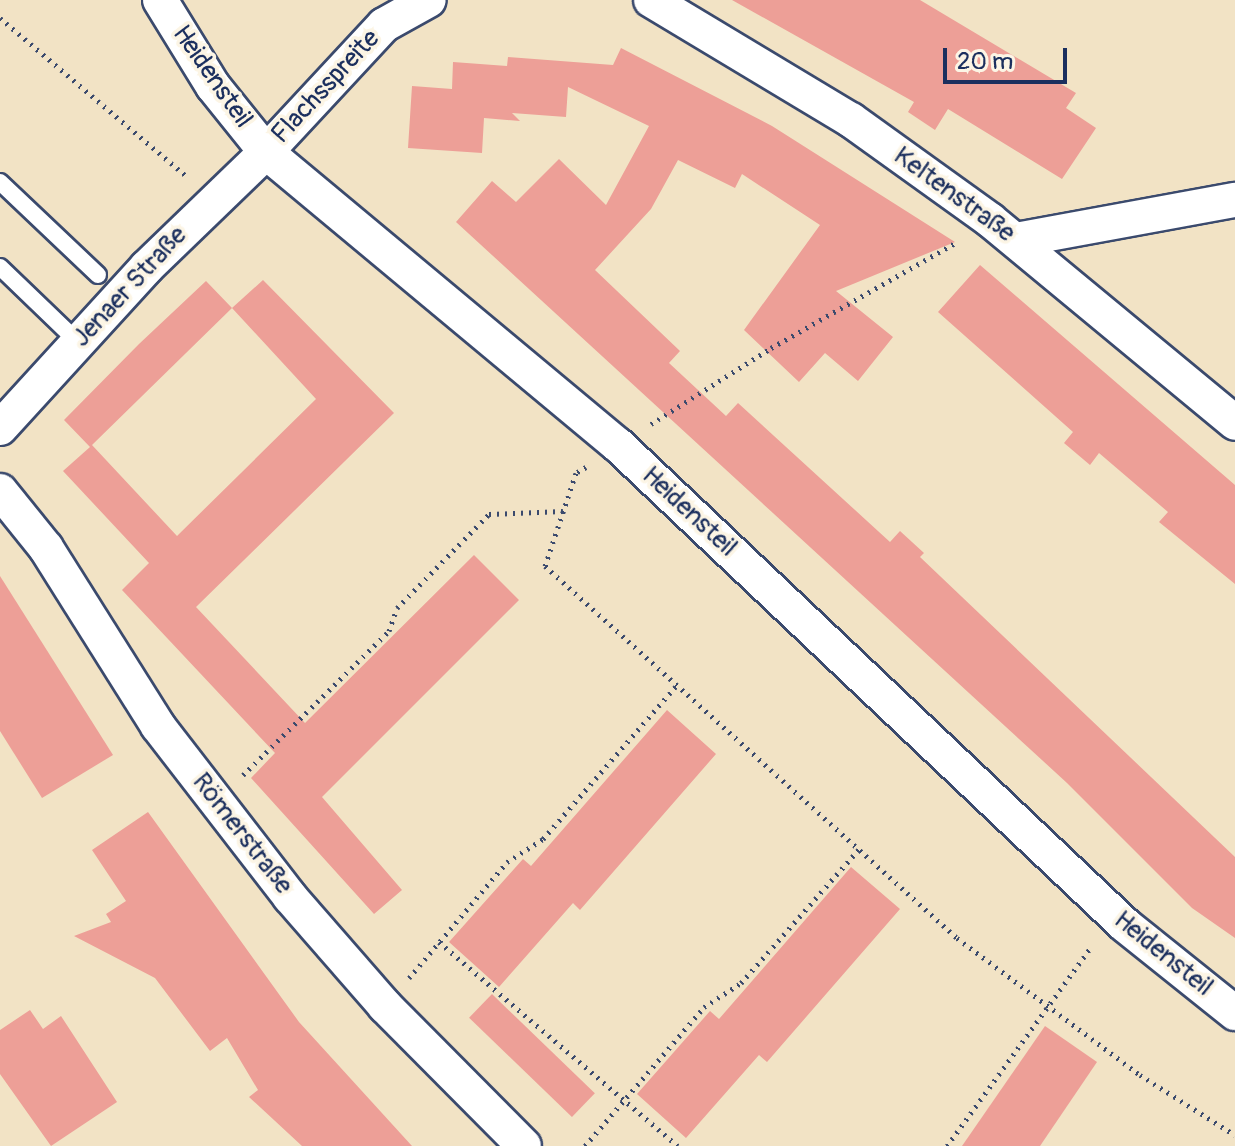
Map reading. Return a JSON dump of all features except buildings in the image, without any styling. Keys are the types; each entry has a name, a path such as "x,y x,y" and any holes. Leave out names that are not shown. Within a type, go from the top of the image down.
{"street":[{"name":"Heidensteil","path":"160,0 213,86 266,152 618,445 1115,917 1235,1013"},
{"name":"Flachsspreite","path":"266,152 384,25 429,0"},
{"name":"Keltenstraße","path":"651,0 851,120 1003,230 1235,423"},
{"name":"Jenaer Straße","path":"0,428 78,342 213,202 266,152"},
{"path":"1003,230 1235,200"},
{"name":"Römerstraße","path":"0,491 46,548 158,726 216,801 385,1006 524,1146"}],"lane":[{"path":"0,182 98,275"},
{"path":"0,267 78,342"}],"path":[{"path":"0,18 213,202"},
{"path":"1003,230 771,348 576,473 545,566 957,938 1140,1075 1235,1135"},
{"path":"216,801 389,631 397,608 489,514 563,511"},
{"path":"385,1006 507,862 543,839 677,685"},
{"path":"585,1146 704,1007 741,983 859,849"},
{"path":"947,1146 1046,1004 1115,917"},
{"path":"439,942 678,1146"}]}
